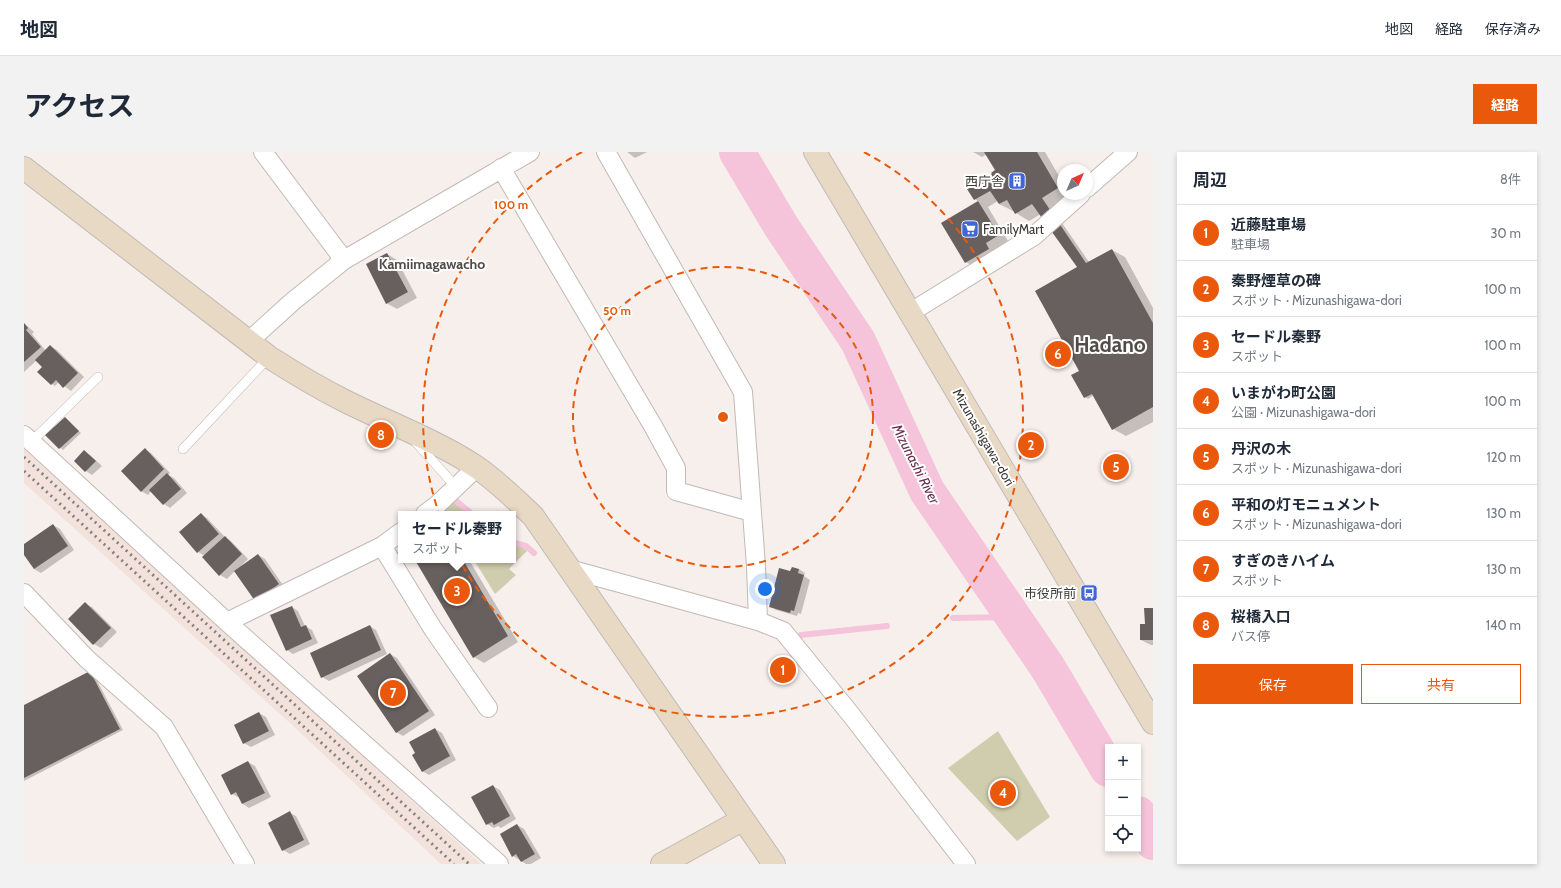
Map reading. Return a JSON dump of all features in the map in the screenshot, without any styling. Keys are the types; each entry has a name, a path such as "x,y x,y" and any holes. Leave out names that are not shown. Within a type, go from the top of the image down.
{"street":[{"path":"263,152 344,260"},
{"path":"249,341 292,302 344,260 530,152"},
{"path":"606,152 743,392 756,566 758,621"},
{"name":"Mizunashigawa-dori","path":"815,152 911,312 1045,542 1150,710"},
{"path":"1093,183 1128,152"},
{"path":"24,168 269,357 299,376 345,401 442,447 477,467 514,498 532,516 774,864"},
{"path":"501,168 653,426 676,468 676,491 752,512"},
{"path":"911,312 1034,236 1074,200"},
{"path":"28,439 227,622 498,864"},
{"path":"429,511 477,467"},
{"path":"227,622 382,546 398,534"},
{"path":"382,546 433,630 488,708"},
{"path":"569,569 758,621 783,631 852,716 966,864"},
{"path":"24,593 87,659 164,726 245,864"},
{"path":"662,864 742,820"}],"lane":[{"path":"183,449 269,357"},
{"path":"28,439 98,377"},
{"path":"405,429 456,487"}],"shaded area":[{"path":"24,447 481,864 441,864 291,724 24,483"},
{"path":"453,501 465,511 443,511"},
{"path":"516,545 520,545 527,551 516,562"},
{"path":"476,563 515,563 509,569 516,575 495,594"},
{"path":"998,731 1050,817 1017,841 948,768"}],"building":[{"path":"984,152 1037,152 1057,186 1057,189 1042,198 1086,263 1112,249 1153,323 1153,407 1112,430 1092,394 1084,398 1071,375 1079,371 1035,291 1077,267 1032,204 1015,214 1007,200 999,204 990,191 974,200 967,189 992,174 991,173 995,170"},
{"name":"FamilyMart","path":"978,201 999,235 986,243 989,249 965,263 941,223"},
{"path":"387,253 408,292 386,304 366,264"},
{"path":"24,323 28,328 26,330 41,347 24,362"},
{"path":"50,345 78,373 63,388 56,380 51,385 37,372 42,367 35,360"},
{"path":"65,417 79,431 59,449 45,435"},
{"path":"145,448 164,469 141,492 121,471"},
{"path":"84,450 96,461 85,472 74,461"},
{"path":"167,473 181,489 163,505 149,490"},
{"path":"201,513 219,534 197,553 179,532"},
{"path":"53,524 68,546 34,569 24,555 24,544"},
{"path":"225,536 242,554 219,576 202,557"},
{"path":"258,554 279,584 255,601 234,571"},
{"path":"417,563 465,563 508,636 473,658"},
{"path":"792,567 799,569 798,573 804,575 794,611 791,610 790,613 769,607 779,568 790,571"},
{"path":"85,602 111,628 93,645 68,619"},
{"path":"292,606 301,627 306,625 312,639 286,651 270,615"},
{"path":"1144,608 1153,608 1153,640 1140,640 1140,624 1145,624"},
{"path":"370,625 381,650 321,678 310,653"},
{"path":"390,653 429,711 396,733 357,676"},
{"path":"90,671 120,729 24,778 24,705"},
{"path":"259,712 269,731 243,744 234,725"},
{"path":"435,728 450,756 422,772 412,755 415,753 409,742"},
{"path":"248,761 265,793 242,804 236,792 231,795 221,775"},
{"path":"493,785 510,816 494,825 492,822 486,825 471,797"},
{"path":"290,811 304,840 282,851 268,823"},
{"path":"517,824 535,854 521,862 516,854 512,857 500,834"}],"waterway":[{"name":"Mizunashi River","path":"737,152 781,226 858,341 927,491 1048,668 1105,764"},
{"path":"455,500 468,511"},
{"path":"516,543 526,546 534,553"},
{"path":"953,618 1014,617"},
{"path":"801,635 887,626"},
{"name":"Mizunashi River","path":"1139,816 1153,842"}],"railway":[{"path":"24,457 469,864"},
{"path":"24,471 454,864"}],"place":[{"name":"西庁舎","path":"1017,181"},
{"name":"FamilyMart","path":"970,229"},
{"name":"平和の灯モニュメント","path":"1058,354"},
{"name":"桜橋入口","path":"381,435"},
{"name":"秦野煙草の碑","path":"1031,445"},
{"name":"丹沢の木","path":"1116,467"},
{"name":"セードル秦野","path":"457,591"},
{"name":"市役所前","path":"1089,593"},
{"name":"近藤駐車場","path":"783,670"},
{"name":"すぎのきハイム","path":"393,693"},
{"name":"いまがわ町公園","path":"1003,793"}],"district":[{"name":"Kamiimagawacho","path":"432,264"},
{"name":"Hadano","path":"1110,345"}]}
